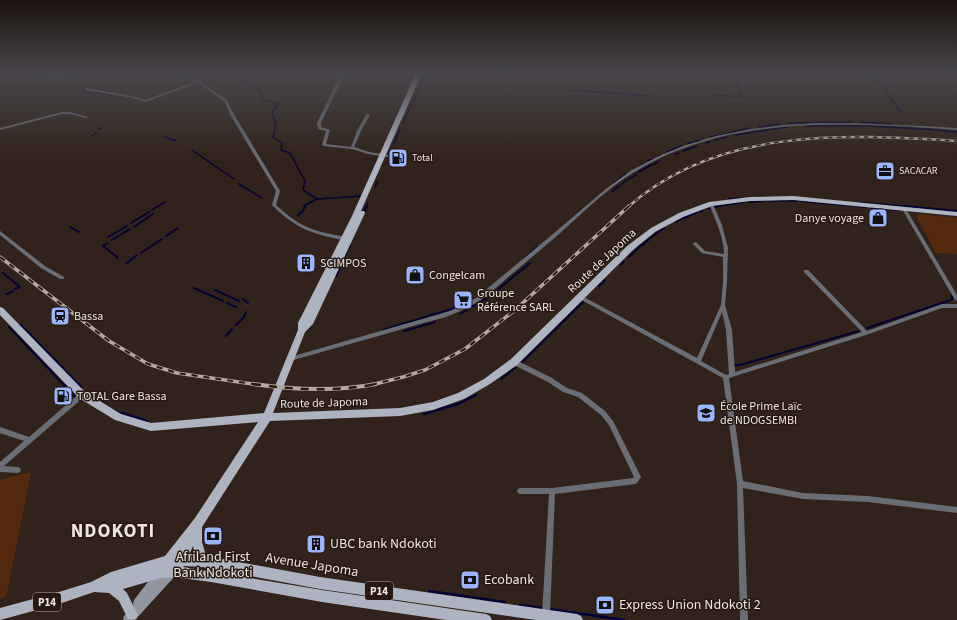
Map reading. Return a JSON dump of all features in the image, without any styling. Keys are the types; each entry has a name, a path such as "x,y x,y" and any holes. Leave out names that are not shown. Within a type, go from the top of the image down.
{"main road":[{"path":"130,617 168,560 198,524 267,417 302,330 309,324 327,278 358,216 407,102"},
{"path":"384,156 409,102"},
{"name":"Route de Japoma","path":"0,310 82,395 118,417 151,427 267,417 420,410 455,399 475,390 514,362 630,248 653,230 681,215 710,204 750,199 788,198 957,214"},
{"path":"130,617 174,571 181,560 198,524"},
{"path":"198,524 197,542 202,561"},
{"name":"Avenue Japoma","path":"0,614 36,605 93,587 111,578 168,560 181,560 202,561 320,583 577,620"},
{"name":"Avenue Japoma","path":"93,587 111,587 161,572 174,571 322,596 486,620"},
{"path":"111,587 123,597 130,617"}],"street":[{"path":"227,102 233,116 278,191 274,205 283,215 298,225 317,234 347,239"},
{"path":"329,102 318,127 328,129 324,146 352,148 384,156"},
{"path":"0,129 62,113 70,113 86,117"},
{"path":"352,148 368,115"},
{"path":"290,359 451,313 467,306 478,299 592,202 628,174 657,158 705,140 756,128 808,123 859,123 957,129"},
{"path":"710,204 720,225 726,248 723,305 729,330 729,376 740,484 744,620"},
{"path":"904,209 957,299"},
{"path":"0,233 43,267 62,278"},
{"path":"695,244 704,252 726,256"},
{"path":"806,271 866,333"},
{"path":"580,297 698,362 729,376 866,333 942,306 957,306"},
{"path":"698,362 723,305"},
{"path":"514,362 550,380 565,390 580,395 603,414 611,423 638,477 635,481 552,491 520,491"},
{"path":"0,466 82,395"},
{"path":"0,430 30,440"},
{"path":"0,469 18,470"},
{"path":"740,484 803,496 868,500 957,510"},
{"path":"546,615 552,491"}],"shaded area":[{"path":"919,214 957,218 957,254 936,253 916,216"},
{"path":"31,472 6,597 0,599 0,480"}],"waterway":[{"path":"271,102 278,104 272,113 276,125 273,137 282,143 281,150 290,153 305,181 303,190 317,199"},
{"path":"403,123 413,102"},
{"path":"894,102 901,113"},
{"path":"788,123 852,122"},
{"path":"861,122 892,124"},
{"path":"759,127 779,124"},
{"path":"806,126 866,126"},
{"path":"868,126 940,130"},
{"path":"735,135 787,127"},
{"path":"711,137 750,128"},
{"path":"394,144 400,129"},
{"path":"942,131 957,132"},
{"path":"92,136 96,133"},
{"path":"165,137 175,141 176,139"},
{"path":"715,140 728,137"},
{"path":"687,144 701,140"},
{"path":"706,143 710,142"},
{"path":"667,152 682,146"},
{"path":"683,151 697,146"},
{"path":"192,150 234,179"},
{"path":"675,154 679,153"},
{"path":"648,161 653,159"},
{"path":"653,165 659,161"},
{"path":"639,167 644,164"},
{"path":"639,172 651,165"},
{"path":"614,183 626,174"},
{"path":"631,178 637,174"},
{"path":"622,184 630,178"},
{"path":"375,187 378,181"},
{"path":"239,184 262,198"},
{"path":"612,192 620,185"},
{"path":"317,199 362,196"},
{"path":"729,199 742,198"},
{"path":"304,207 317,199"},
{"path":"755,202 765,201"},
{"path":"768,201 785,201"},
{"path":"786,201 798,201"},
{"path":"801,201 817,203"},
{"path":"157,207 165,202"},
{"path":"716,207 745,202"},
{"path":"749,202 754,202"},
{"path":"857,202 910,207"},
{"path":"366,207 368,203"},
{"path":"819,203 830,204"},
{"path":"832,204 866,207 857,206"},
{"path":"152,210 158,206"},
{"path":"298,215 303,211 305,206"},
{"path":"363,214 367,206"},
{"path":"904,206 910,207"},
{"path":"708,209 716,207"},
{"path":"910,207 915,207"},
{"path":"910,207 957,211"},
{"path":"871,208 899,210"},
{"path":"131,223 149,212"},
{"path":"684,218 697,212"},
{"path":"134,227 153,214"},
{"path":"676,222 683,218"},
{"path":"108,237 127,226"},
{"path":"70,227 79,232"},
{"path":"166,236 178,228"},
{"path":"654,235 664,228"},
{"path":"112,240 130,229"},
{"path":"642,245 653,236"},
{"path":"141,253 162,239"},
{"path":"108,243 103,246 118,258"},
{"path":"345,256 350,245"},
{"path":"629,257 641,245"},
{"path":"525,258 537,247"},
{"path":"127,263 137,255"},
{"path":"336,276 345,257"},
{"path":"621,265 624,261"},
{"path":"514,276 530,263"},
{"path":"3,273 20,287 15,289"},
{"path":"460,314 489,297 513,277"},
{"path":"599,286 605,280"},
{"path":"194,288 223,301"},
{"path":"215,290 226,295"},
{"path":"7,294 13,291"},
{"path":"950,300 952,299 952,295"},
{"path":"228,296 239,301"},
{"path":"243,299 248,303"},
{"path":"867,328 948,301"},
{"path":"520,364 583,302"},
{"path":"227,303 236,307"},
{"path":"383,330 458,307"},
{"path":"236,325 244,317 246,312"},
{"path":"404,331 435,322"},
{"path":"21,325 79,385"},
{"path":"9,327 64,385"},
{"path":"226,336 232,329"},
{"path":"735,365 740,365 859,331"},
{"path":"501,379 515,368"},
{"path":"63,384 76,398"},
{"path":"424,414 458,404 476,395"},
{"path":"114,410 120,413"},
{"path":"122,413 147,421"},
{"path":"429,591 505,602"},
{"path":"520,605 544,608"},
{"path":"549,609 624,620"}],"railway":[{"path":"628,207 663,181 701,162 742,149 784,141 827,138 871,137 957,141"},
{"path":"371,385 425,370 465,349 515,310 629,206"},
{"path":"0,257 109,341 148,364 177,373 254,384"},
{"path":"254,384 284,388 315,389 361,387 371,385"},
{"path":"254,384 260,385"},
{"path":"371,385 376,384"}],"place":[{"name":"Total","path":"398,158"},
{"name":"SACACAR","path":"885,171"},
{"name":"Danye voyage","path":"878,218"},
{"name":"SCIMPOS","path":"306,263"},
{"name":"Congelcam","path":"415,275"},
{"name":"Groupe Référence SARL","path":"463,300"},
{"name":"Bassa","path":"60,316"},
{"name":"TOTAL Gare Bassa","path":"63,396"},
{"name":"École Prime Laïc de NDOGSEMBI","path":"706,413"},
{"name":"Afriland First Bank Ndokoti","path":"213,536"},
{"name":"UBC bank Ndokoti","path":"316,544"},
{"name":"Ecobank","path":"470,580"},
{"name":"Express Union Ndokoti 2","path":"605,605"}],"district":[{"name":"NDOKOTI","path":"113,531"}]}
